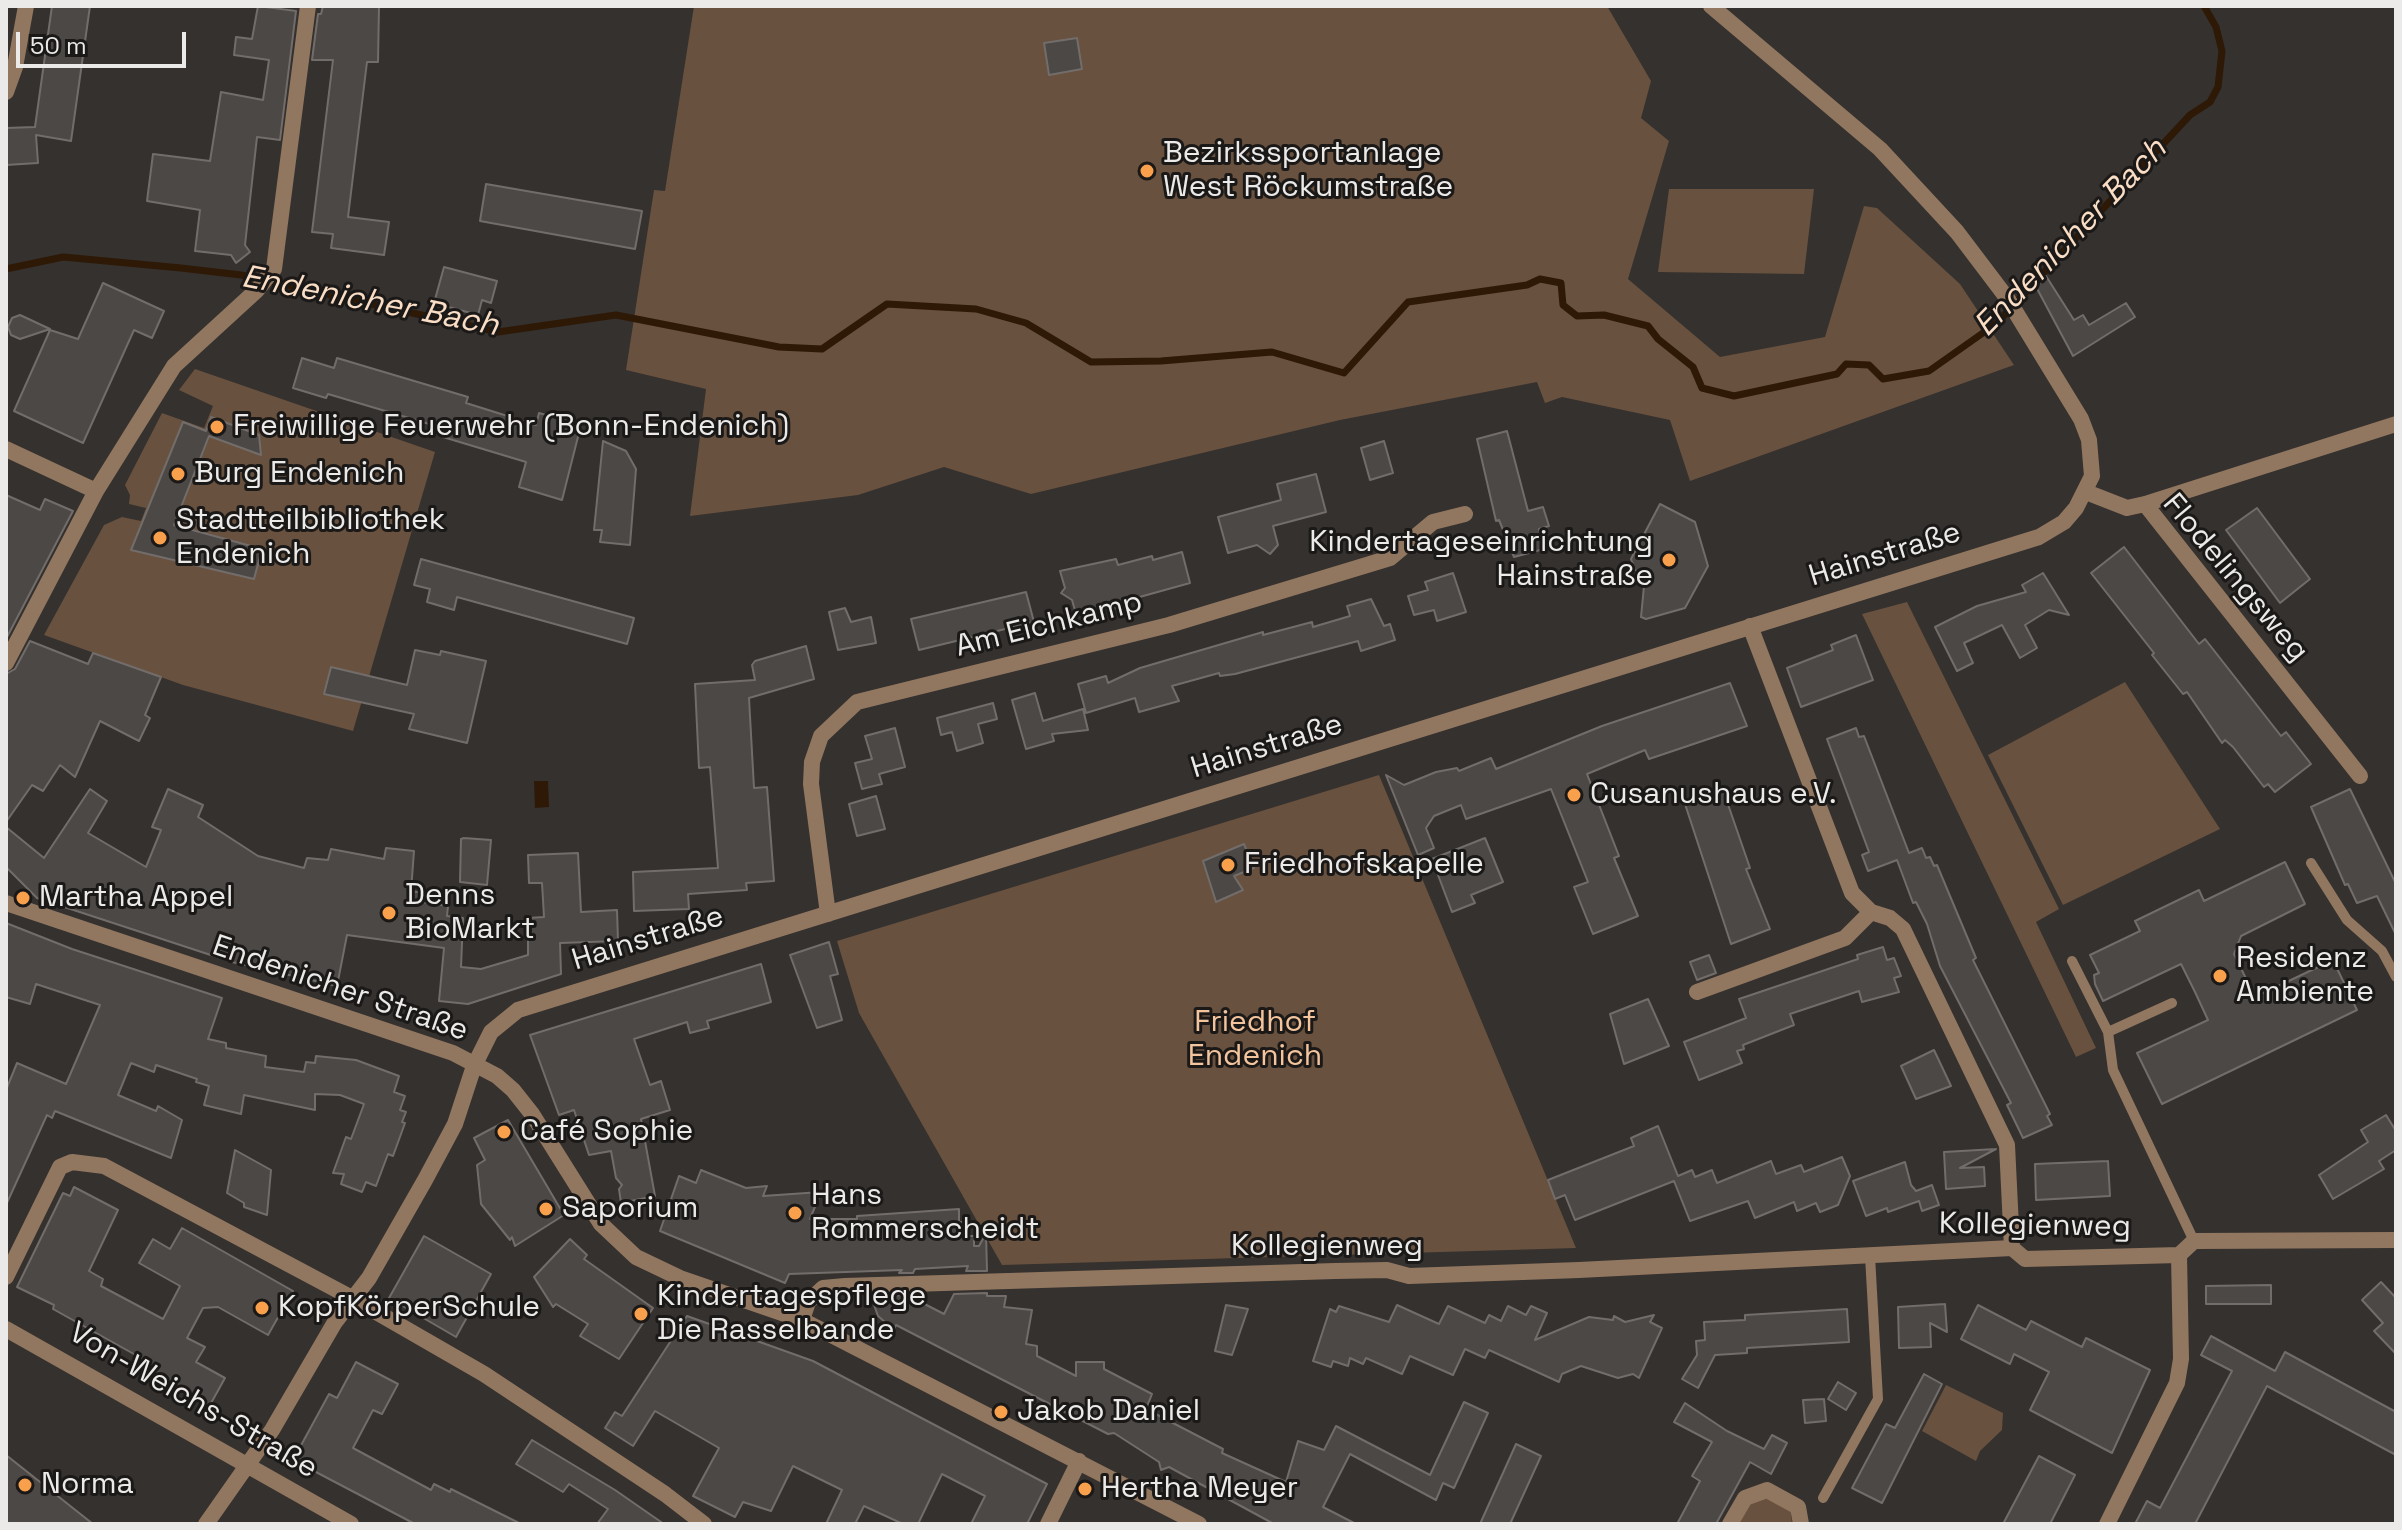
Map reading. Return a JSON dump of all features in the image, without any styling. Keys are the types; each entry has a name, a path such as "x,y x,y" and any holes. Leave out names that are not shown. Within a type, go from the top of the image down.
{"street":[{"path":"6,92 15,67 26,6"},
{"path":"6,663 96,491 174,366 257,290 274,269 308,6"},
{"path":"1711,6 1880,149 1957,232 2019,315 2081,419 2092,457 2092,476 2086,492"},
{"path":"2145,504 2396,424"},
{"path":"6,449 96,491"},
{"name":"Flodelingsweg","path":"2086,492 2127,508 2145,504 2360,776"},
{"name":"Hainstraße","path":"206,1524 272,1430 335,1322 369,1278 447,1142 474,1066 491,1032 518,1010 2039,537 2064,522 2086,492"},
{"name":"Am Eichkamp","path":"828,914 811,784 812,762 821,736 857,702 1169,625 1390,558 1433,522 1465,514"},
{"path":"1750,626 1852,893 1871,912 1890,918 1903,929 2007,1145 2012,1248"},
{"name":"Endenicher Straße","path":"6,903 401,1033 453,1053 497,1076 513,1090 532,1114 601,1224 619,1244 655,1267 802,1320 1199,1524"},
{"path":"1697,992 1845,938 1871,912"},
{"path":"6,1277 60,1167 72,1162 104,1166 352,1298 484,1374 665,1494 704,1524"},
{"path":"2107,1524 2177,1383 2181,1359 2179,1255 2194,1241 2396,1240"},
{"name":"Kollegienweg","path":"802,1320 808,1302 823,1288 845,1286 1387,1270 1409,1276 2012,1248 2025,1259 2179,1255"},
{"name":"Von-Weichs-Straße","path":"6,1329 245,1467 279,1481 351,1524"},
{"path":"1048,1524 1079,1461"},
{"path":"1730,1524 1745,1498 1767,1490 1798,1507 1801,1524"}],"lane":[{"path":"2311,863 2347,920 2382,951 2396,977"},
{"name":"Kollegienweg","path":"2072,961 2108,1032 2113,1070 2194,1241"},
{"path":"2108,1032 2172,1003"},
{"path":"1823,1498 1878,1399 1870,1256"}],"green space":[{"name":"Bezirkssportanlage West Röckumstraße","path":"694,6 1607,6 1651,81 1641,118 1669,141 1628,279 1720,357 1825,337 1864,206 1877,208 1960,284 2014,365 1690,481 1670,420 1562,397 1545,403 1537,382 1340,420 1031,494 944,467 858,495 690,516 706,389 626,370 654,190 665,191"},
{"path":"1669,189 1814,189 1804,274 1658,272"},
{"path":"195,369 435,452 353,731 183,685 44,635 104,525 122,517 141,521 146,508 129,504 130,495 125,485 162,413 204,428 213,406 179,390"},
{"path":"1907,602 2059,909 2036,922 2096,1048 2076,1057 1862,614"},
{"path":"2125,682 2220,829 2063,905 1988,755"},
{"name":"Friedhof Endenich","path":"1379,775 1576,1248 1002,1265 859,1013 837,941"},
{"path":"1946,1385 2003,1413 2002,1430 1980,1451 1976,1461 1922,1431"},
{"path":"1766,1495 1791,1512 1792,1524 1739,1524 1750,1503"}],"shaded area":[{"path":"534,781 548,781 549,807 535,808"}],"building":[{"path":"52,6 90,6 71,141 36,135 38,163 6,165 6,128 35,127"},
{"path":"258,6 296,11 280,140 257,137 245,245 250,252 236,263 231,255 195,251 200,210 147,201 153,154 210,161 221,92 263,100 269,60 234,55 236,37 252,39"},
{"path":"323,6 379,6 378,62 367,62 348,217 389,222 384,255 331,248 333,234 312,232 333,60 312,60 318,14 321,14"},
{"path":"1077,38 1082,69 1049,75 1044,43"},
{"path":"486,184 642,211 635,249 480,221"},
{"path":"444,267 497,281 491,303 482,300 478,315 434,303"},
{"path":"2046,276 2074,320 2083,315 2089,325 2126,303 2135,317 2073,356 2034,283"},
{"path":"103,283 164,311 152,338 134,330 83,443 14,411 50,330 78,339"},
{"path":"20,315 50,329 20,339 11,335 8,327 12,318"},
{"path":"302,358 334,368 337,358 468,397 466,403 536,425 539,413 581,425 562,500 519,487 526,462 443,437 446,429 328,394 326,398 293,388"},
{"name":"Burg Endenich","path":"211,417 259,435 261,455 209,436 174,525 262,549 254,579 131,550 183,422 206,431"},
{"path":"1507,431 1528,511 1543,507 1549,526 1539,529 1544,549 1514,557 1499,520 1496,521 1477,439"},
{"path":"603,441 626,451 636,469 630,545 600,542 602,530 594,530"},
{"path":"1384,441 1393,473 1370,480 1361,448"},
{"path":"1316,474 1326,512 1273,526 1278,545 1270,554 1257,545 1228,553 1218,517 1281,500 1277,484"},
{"path":"6,495 40,510 45,499 73,511 6,639"},
{"name":"Kindertageseinrichtung Hainstraße","path":"1660,504 1695,522 1708,566 1685,608 1646,619 1641,617 1645,576 1635,570 1631,559"},
{"path":"2257,508 2310,579 2280,603 2226,530"},
{"path":"2124,547 2199,644 2205,639 2281,736 2286,732 2311,764 2275,792 2268,784 2264,787 2233,747 2225,740 2222,743 2187,692 2183,694 2091,573"},
{"path":"1182,552 1190,583 1118,603 1114,610 1101,603 1093,616 1086,611 1076,614 1072,600 1061,593 1065,588 1060,571 1116,559 1118,565 1152,556 1153,560"},
{"path":"421,559 634,618 627,644 457,597 454,610 427,602 430,589 414,585"},
{"path":"1453,573 1466,612 1437,621 1434,610 1414,615 1408,596 1428,590 1425,582"},
{"path":"2043,573 2069,615 2049,610 2025,625 2037,648 2020,658 2002,625 1964,643 1973,663 1957,671 1935,627 1977,606 2026,592 2022,585"},
{"path":"1026,592 1034,622 919,650 911,619"},
{"path":"1371,599 1384,626 1390,624 1395,640 1361,651 1358,641 1235,674 1220,676 1219,673 1172,686 1179,701 1139,712 1135,698 1086,713 1078,684 1106,676 1108,683 1140,668 1263,632 1263,635 1312,622 1313,627 1350,616 1347,606"},
{"path":"845,608 851,622 871,617 876,643 838,650 829,612"},
{"path":"1856,635 1873,680 1801,707 1787,668 1833,650 1831,645"},
{"path":"30,641 88,664 93,653 161,677 145,715 150,718 139,741 100,721 75,777 60,765 43,791 32,785 6,822 6,674 15,669"},
{"path":"806,646 814,679 749,698 754,788 767,787 774,881 746,883 747,890 688,894 689,909 634,911 633,872 718,868 710,767 699,768 695,684 755,680 752,665 755,661"},
{"path":"415,650 440,655 441,651 486,661 467,743 409,729 414,714 324,694 331,667 407,685"},
{"path":"1730,683 1747,726 1649,759 1645,750 1587,774 1619,856 1614,858 1638,916 1593,934 1574,887 1588,882 1551,789 1466,819 1461,805 1434,816 1426,828 1434,848 1418,855 1386,775 1404,785 1436,772 1457,768 1459,771 1491,758 1496,769 1602,726"},
{"path":"1035,693 1043,721 1083,709 1088,730 1052,734 1054,741 1026,749 1012,700"},
{"path":"993,703 997,719 978,724 983,743 957,751 952,732 941,735 937,718"},
{"path":"895,728 905,767 879,774 882,784 862,789 855,763 872,759 865,736"},
{"path":"1856,728 1859,737 1864,736 1909,853 1922,848 1926,858 1930,857 1934,866 1937,865 1976,958 1973,960 2050,1114 2047,1116 2052,1125 2023,1138 2007,1105 2011,1103 1940,966 1927,924 1916,902 1913,903 1897,860 1868,871 1862,855 1869,852 1827,739"},
{"path":"1722,787 1750,868 1746,869 1770,929 1731,944 1684,801"},
{"path":"90,789 107,801 88,833 146,867 161,830 152,827 168,789 203,805 198,817 258,856 304,868 307,858 328,860 331,849 384,859 386,848 414,851 411,891 423,893 422,902 448,906 447,916 463,918 461,967 481,969 528,955 528,918 544,917 542,883 529,883 528,855 578,853 581,912 617,910 618,941 560,943 561,974 468,1004 439,1001 444,948 347,935 337,986 232,962 37,898 6,867 6,827 44,858"},
{"path":"2350,789 2396,884 2396,935 2377,896 2357,903 2348,884 2345,885 2311,807"},
{"path":"876,796 885,829 857,836 849,804"},
{"path":"1485,838 1503,882 1471,895 1475,903 1452,912 1432,859"},
{"path":"461,839 491,840 487,885 460,882"},
{"name":"Friedhofskapelle","path":"1244,844 1254,868 1234,876 1243,890 1216,902 1203,861"},
{"path":"2285,862 2305,904 2241,936 2234,954 2255,997 2333,960 2357,1010 2162,1104 2137,1053 2208,1020 2195,992 2181,964 2103,1001 2095,984 2094,975 2099,973 2090,955 2140,931 2135,921 2199,890 2204,901"},
{"path":"6,923 72,949 222,998 208,1039 226,1043 226,1048 266,1056 265,1067 304,1072 306,1062 315,1063 316,1056 356,1060 399,1076 394,1092 405,1096 400,1110 406,1112 402,1122 405,1123 393,1156 388,1154 376,1186 366,1182 362,1192 341,1184 344,1174 333,1173 346,1137 351,1139 364,1104 340,1095 315,1094 315,1110 244,1095 241,1114 204,1105 209,1086 196,1082 197,1079 156,1065 154,1072 131,1063 118,1095 156,1111 158,1106 182,1120 171,1158 55,1111 52,1118 47,1115 6,1205 6,1090 17,1063 66,1084 100,1005 36,984 30,1004 6,997"},
{"path":"829,942 838,974 830,976 842,1020 817,1028 790,955"},
{"path":"1883,947 1887,960 1894,958 1901,976 1894,978 1899,992 1862,1002 1859,991 1790,1014 1794,1025 1743,1045 1744,1049 1737,1051 1742,1063 1699,1080 1684,1042 1746,1018 1739,999 1858,959 1857,955"},
{"path":"1709,955 1716,973 1697,980 1690,962"},
{"path":"761,964 771,1002 707,1021 709,1028 690,1033 687,1022 634,1039 650,1085 661,1081 670,1110 641,1119 655,1196 621,1203 619,1189 622,1185 616,1178 611,1151 589,1155 574,1110 559,1115 530,1035"},
{"path":"1648,999 1669,1046 1624,1064 1610,1014"},
{"path":"1934,1050 1951,1086 1916,1099 1901,1066"},
{"path":"2386,1115 2396,1131 2396,1150 2379,1161 2384,1169 2333,1199 2319,1175 2368,1142 2361,1130"},
{"path":"508,1120 564,1215 515,1246 512,1237 510,1240 481,1204 477,1165 485,1160 474,1138"},
{"path":"1658,1126 1678,1176 1692,1170 1695,1177 1712,1170 1717,1183 1771,1161 1776,1174 1801,1165 1804,1172 1842,1157 1850,1176 1838,1205 1820,1212 1816,1203 1797,1211 1794,1202 1755,1218 1748,1201 1690,1221 1674,1181 1575,1220 1565,1195 1555,1199 1548,1180 1634,1146 1631,1138"},
{"path":"1996,1149 1960,1168 1984,1167 1985,1186 1946,1189 1944,1152"},
{"path":"235,1150 271,1170 267,1215 244,1207 244,1203 227,1193"},
{"path":"2108,1161 2110,1196 2036,1200 2035,1164"},
{"path":"1905,1162 1911,1185 1916,1191 1932,1185 1939,1205 1922,1211 1919,1201 1866,1216 1853,1181"},
{"path":"701,1170 746,1188 767,1186 763,1196 821,1192 810,1219 857,1219 857,1216 959,1209 959,1222 967,1222 967,1236 974,1236 974,1246 979,1246 986,1233 987,1271 966,1271 968,1266 915,1269 913,1273 899,1273 902,1270 789,1274 785,1283 660,1231 679,1176 696,1183"},
{"path":"74,1187 118,1210 89,1271 103,1279 101,1286 163,1319 180,1286 139,1263 153,1239 170,1249 182,1228 293,1291 268,1335 218,1307 203,1308 187,1338 205,1347 196,1362 225,1378 210,1405 164,1380 165,1377 139,1362 141,1358 53,1309 54,1305 17,1287 63,1193 70,1196"},
{"path":"424,1236 491,1274 456,1337 389,1298"},
{"path":"570,1239 587,1255 584,1259 653,1308 619,1359 580,1336 588,1324 556,1304 553,1307 534,1277"},
{"path":"2381,1282 2396,1298 2396,1354 2374,1331 2383,1323 2362,1300"},
{"path":"2271,1285 2271,1304 2206,1304 2206,1286"},
{"path":"987,1293 987,1296 1006,1296 1004,1307 1032,1310 1026,1344 1037,1346 1037,1356 1076,1376 1076,1362 1104,1362 1104,1369 1152,1394 1146,1409 1223,1449 1222,1453 1286,1482 1298,1441 1324,1450 1336,1426 1430,1475 1464,1402 1488,1413 1454,1488 1443,1483 1436,1500 1350,1454 1323,1507 1356,1524 1274,1524 1169,1467 1161,1470 1159,1462 1114,1433 1108,1434 896,1325 894,1330 878,1316 873,1302 879,1296 907,1295 944,1314 954,1294"},
{"path":"1945,1304 1947,1332 1930,1323 1931,1347 1899,1348 1898,1307"},
{"path":"1226,1305 1248,1309 1232,1355 1215,1351"},
{"path":"1397,1305 1439,1324 1448,1306 1485,1323 1489,1315 1501,1321 1508,1306 1526,1315 1531,1306 1547,1313 1535,1340 1589,1317 1613,1320 1614,1316 1625,1322 1654,1315 1650,1322 1662,1328 1639,1378 1633,1374 1618,1378 1581,1366 1562,1374 1559,1382 1489,1350 1485,1358 1465,1349 1453,1375 1410,1356 1402,1374 1366,1358 1363,1364 1350,1358 1348,1366 1333,1361 1331,1367 1313,1361 1330,1309 1336,1312 1339,1306 1389,1322"},
{"path":"1978,1305 2026,1330 2031,1321 2082,1347 2086,1338 2150,1370 2112,1453 2030,1410 2049,1372 2014,1354 2010,1364 1961,1339"},
{"path":"1847,1309 1849,1342 1747,1348 1747,1353 1715,1355 1698,1388 1682,1379 1697,1355 1696,1341 1705,1340 1704,1322 1745,1320 1745,1315"},
{"path":"687,1316 813,1361 1047,1484 1027,1524 971,1524 985,1496 942,1474 918,1524 903,1524 864,1506 855,1524 826,1524 842,1490 793,1466 771,1511 743,1502 735,1517 693,1496 719,1448 655,1411 633,1446 605,1428 615,1412 622,1416"},
{"path":"2211,1336 2275,1371 2285,1352 2396,1412 2396,1455 2267,1386 2195,1524 2135,1524 2147,1501 2160,1508 2232,1371 2201,1355"},
{"path":"356,1362 398,1384 382,1414 373,1410 353,1448 431,1490 434,1484 450,1492 451,1489 521,1524 415,1524 293,1460 329,1394 337,1398"},
{"path":"1924,1374 1942,1384 1882,1503 1852,1488 1886,1424 1895,1428"},
{"path":"1838,1382 1856,1393 1846,1410 1828,1399"},
{"path":"1824,1399 1826,1421 1805,1423 1803,1400"},
{"path":"1685,1403 1727,1431 1764,1449 1772,1435 1787,1443 1771,1474 1750,1462 1716,1524 1677,1524 1700,1481 1692,1476 1712,1442 1674,1422"},
{"path":"532,1440 664,1524 597,1524 608,1509 569,1484 563,1492 516,1464"},
{"path":"1516,1444 1541,1456 1510,1524 1480,1524"},
{"name":"Norma","path":"6,1455 93,1524 6,1524"},
{"path":"2039,1456 2075,1475 2050,1524 2003,1524"}],"waterway":[{"name":"Endenicher Bach","path":"6,269 63,257 181,268 241,275 498,332 616,315 779,347 822,349 887,304 976,309 1026,323 1091,362 1161,361 1272,352 1344,373 1408,302 1527,285 1540,279 1561,283 1563,305 1577,316 1604,315 1648,326 1658,339 1693,367 1702,388 1734,396 1837,374 1846,364 1869,365 1883,379 1929,371 1997,323 2190,115 2210,102 2218,87 2222,51 2216,27 2204,6"}],"place":[{"name":"Bezirkssportanlage West Röckumstraße","path":"1147,171"},
{"name":"Freiwillige Feuerwehr (Bonn-Endenich)","path":"217,427"},
{"name":"Burg Endenich","path":"178,474"},
{"name":"Stadtteilbibliothek Endenich","path":"160,538"},
{"name":"Kindertageseinrichtung Hainstraße","path":"1669,560"},
{"name":"Cusanushaus e.V.","path":"1574,795"},
{"name":"Friedhofskapelle","path":"1228,865"},
{"name":"Martha Appel","path":"23,898"},
{"name":"Denns BioMarkt","path":"389,913"},
{"name":"Residenz Ambiente","path":"2220,976"},
{"name":"Café Sophie","path":"504,1132"},
{"name":"Saporium","path":"546,1209"},
{"name":"Hans Rommerscheidt","path":"795,1213"},
{"name":"KopfKörperSchule","path":"262,1308"},
{"name":"Kindertagespflege Die Rasselbande","path":"641,1314"},
{"name":"Jakob Daniel","path":"1001,1412"},
{"name":"Norma","path":"25,1485"},
{"name":"Hertha Meyer","path":"1085,1489"}]}
